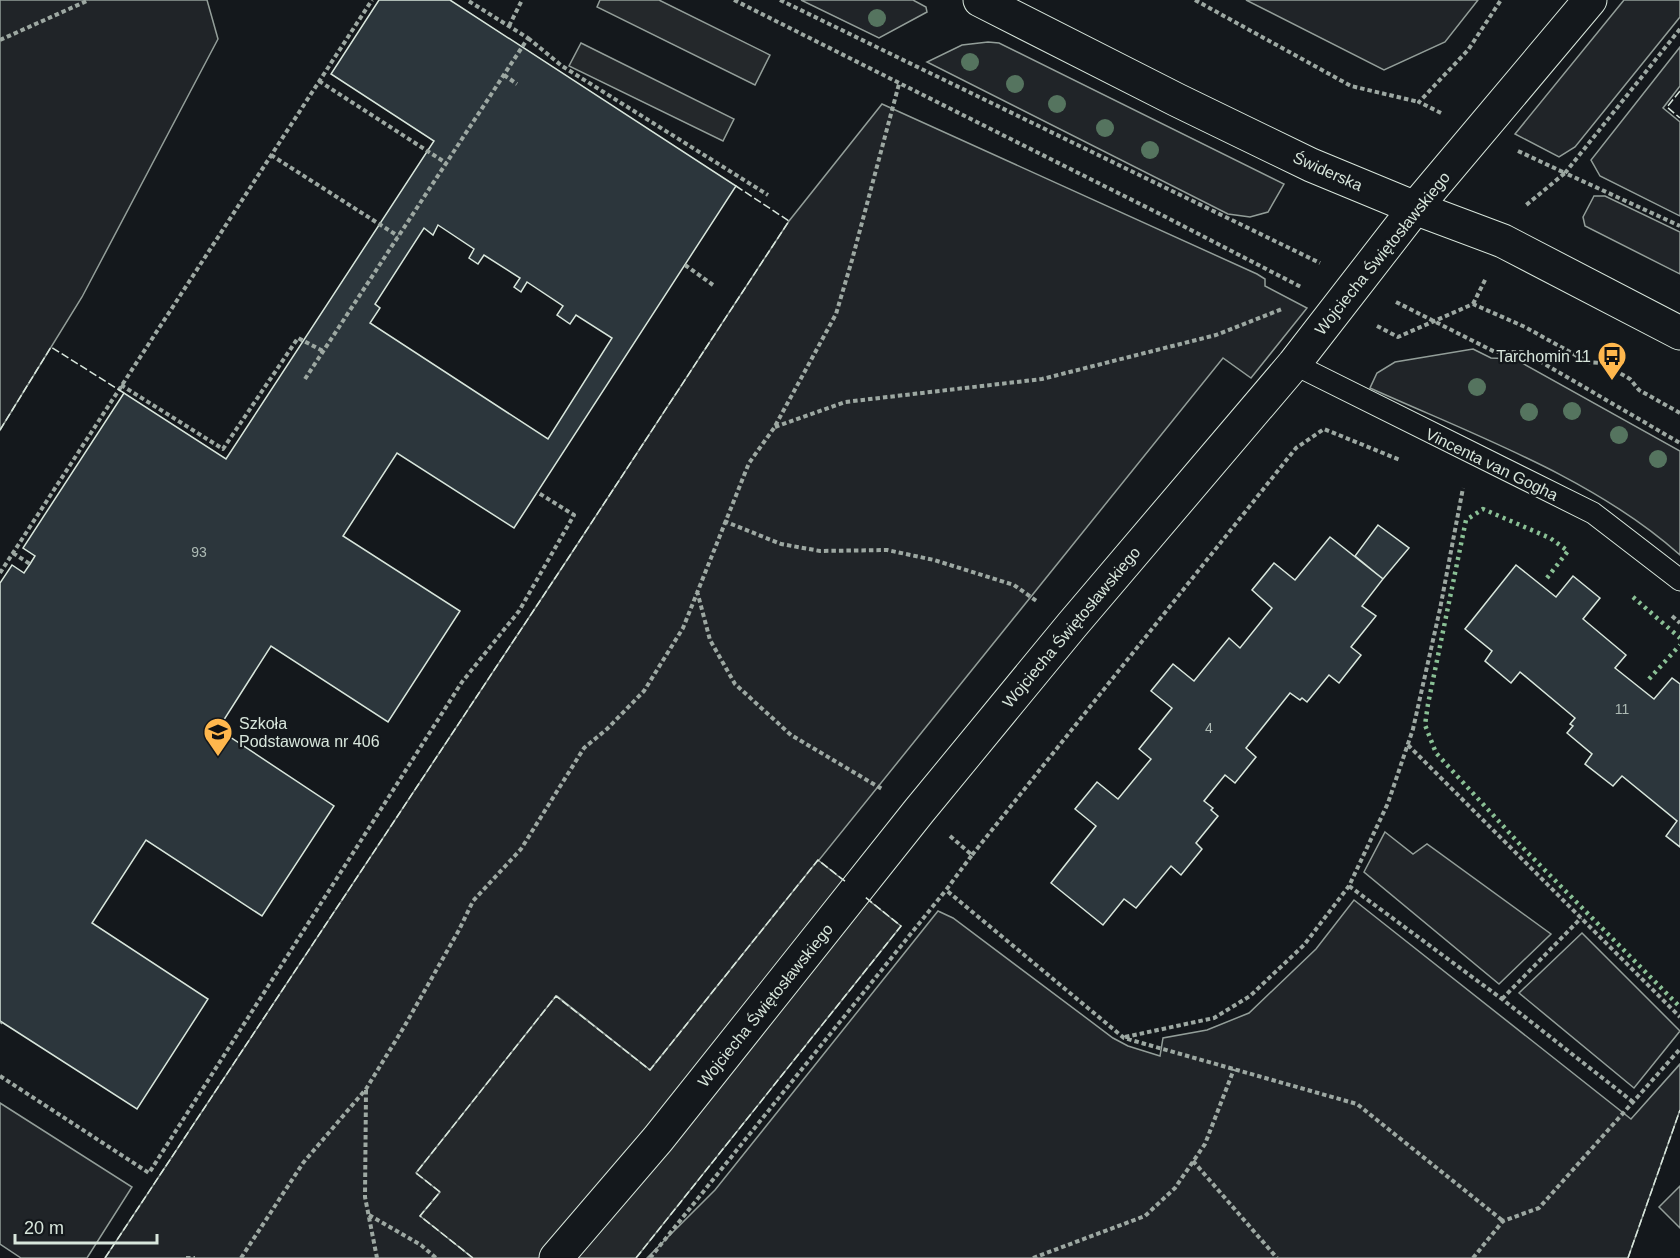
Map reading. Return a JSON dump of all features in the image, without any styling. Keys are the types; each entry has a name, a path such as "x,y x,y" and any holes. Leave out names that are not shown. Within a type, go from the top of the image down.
{"street":[{"name":"Świderska","path":"980,0 1292,156 1415,208 1503,241 1680,333"},
{"name":"Wojciecha Świętosławskiego","path":"556,1258 658,1138 919,811 1072,625 1294,364 1337,294 1415,208 1590,0"}],"lane":[{"name":"Vincenta van Gogha","path":"1294,364 1593,513 1680,580"}],"path":[{"path":"0,40 90,0"},
{"path":"0,573 372,0"},
{"path":"467,0 528,38 562,66 768,195"},
{"path":"510,26 522,0"},
{"path":"734,0 1160,214 1337,294 1436,322 1495,352 1524,352 1680,443"},
{"path":"780,0 1337,294 1398,337 1473,304 1525,327 1588,362 1602,363 1630,379 1639,390 1680,413"},
{"path":"1195,0 1351,86 1419,102"},
{"path":"1680,29 1565,173 1680,226"},
{"path":"305,379 528,38"},
{"path":"504,75 517,84"},
{"path":"319,81 446,163"},
{"path":"241,1258 303,1163 366,1089 415,1008 473,901 521,849 584,748 607,729 644,690 683,628 748,463 774,428 836,314 899,84"},
{"path":"271,155 398,236"},
{"path":"685,265 713,285"},
{"path":"774,428 845,402 1042,379 1216,335 1337,294"},
{"path":"122,386 223,449 298,338 322,351"},
{"path":"650,1258 946,890 1296,448 1324,429 1410,464"},
{"path":"1124,1038 1214,1018 1250,996 1304,945 1349,886 1388,802 1408,745 1440,609 1463,486"},
{"path":"0,1076 149,1173 462,682 519,611 574,515 537,492"},
{"path":"724,520 781,544 820,551 887,550 934,560 1014,585 1072,625"},
{"path":"13,553 30,564"},
{"path":"697,590 710,640 735,684 791,735 919,811 972,855"},
{"path":"1408,745 1680,1017"},
{"path":"1349,886 1502,999 1633,1102"},
{"path":"946,890 1124,1038 1357,1104 1503,1221"},
{"path":"1502,999 1581,918"},
{"path":"1473,1258 1503,1221 1539,1208 1680,1049"},
{"path":"1034,1258 1145,1216 1175,1188 1205,1144 1234,1069"},
{"path":"366,1089 365,1197 377,1258"},
{"path":"1193,1161 1277,1258"},
{"path":"368,1215 421,1245 436,1258"},
{"path":"186,1258 195,1258"}],"shaded area":[{"path":"0,0 207,0 218,39 82,297 0,430"},
{"path":"600,0 659,0 770,55 755,85 597,7"},
{"path":"801,0 913,0 926,7 927,12 879,38"},
{"path":"1246,0 1478,0 1445,42 1384,70"},
{"path":"1624,0 1680,0 1680,17 1575,147 1559,157 1515,134"},
{"path":"581,43 734,119 723,141 569,66"},
{"path":"999,43 1284,184 1268,212 1250,217 1228,214 927,62 962,45"},
{"path":"1680,47 1680,86 1663,108 1680,122 1680,216 1600,176 1591,160"},
{"path":"882,104 1257,274 1265,279 1265,286 1307,308 1251,378 1223,358 650,1070 557,996 440,1192 421,1216 473,1258 105,1258 789,221"},
{"path":"1594,196 1605,196 1680,232 1680,274 1585,226 1583,217"},
{"path":"1473,349 1491,358 1515,359 1680,451 1680,555 1610,503 1572,481 1491,441 1370,388 1377,373 1395,362"},
{"path":"1385,832 1413,854 1427,844 1551,934 1499,984 1364,872"},
{"path":"818,860 901,926 636,1258 473,1258 420,1216 440,1192 416,1173 556,996 650,1070"},
{"path":"1354,900 1631,1119 1680,1064 1680,1110 1628,1258 647,1258 715,1190 938,911 953,918 1113,1038 1128,1046 1160,1056 1163,1038 1207,1030 1249,1013 1316,949"},
{"path":"1582,933 1680,1031 1634,1088 1519,993"},
{"path":"0,1103 132,1187 87,1258 21,1258 0,1244"},
{"path":"1680,1186 1680,1228 1659,1207"}],"building":[{"path":"379,0 450,0 736,186 514,528 397,453 343,536 460,611 388,722 271,646 218,729 334,806 262,916 146,840 92,923 208,999 137,1109 0,1021 0,583 12,565 24,573 30,564 35,556 23,548 124,393 226,459 434,141 331,74","holes":["438,225 474,249 469,258 478,264 484,255 520,278 514,287 521,292 527,282 563,306 557,315 570,324 576,315 612,338 548,439 370,323 380,308 375,304 424,228 433,235"]},
{"path":"1378,525 1409,548 1383,579 1355,556"},
{"path":"1330,537 1383,579 1362,606 1376,616 1351,647 1361,655 1339,683 1329,675 1307,702 1290,693 1246,748 1256,757 1235,783 1225,775 1204,801 1213,808 1211,810 1218,816 1196,843 1202,849 1181,875 1171,866 1136,908 1124,899 1103,925 1051,883 1096,826 1075,809 1097,782 1118,799 1151,759 1139,749 1172,708 1151,691 1173,664 1194,681 1229,638 1240,648 1272,608 1252,590 1274,563 1295,580"},
{"path":"1516,565 1556,597 1573,576 1600,598 1583,619 1626,655 1615,668 1654,699 1672,678 1680,684 1680,847 1666,836 1677,821 1622,776 1613,786 1585,764 1592,754 1567,733 1573,726 1570,724 1575,718 1520,672 1511,683 1485,661 1492,651 1465,629"}],"hedge":[{"path":"1547,578 1568,551 1550,538 1483,509 1466,520 1425,725 1436,753 1527,852 1680,1007"},
{"path":"1633,597 1680,638"},
{"path":"1649,679 1680,645"}],"fence":[{"path":"1680,91 1667,107 1680,118"},
{"path":"105,1258 789,221 736,186"},
{"path":"0,430 51,347 124,393"},
{"path":"473,1258 420,1216 440,1192 416,1173 556,996 650,1070 818,860 846,882"},
{"path":"636,1258 901,926 865,897"},
{"path":"1628,1258 1680,1110"}],"place":[{"name":"Tarchomin 11","path":"1612,382"},
{"name":"Szkoła Podstawowa nr 406","path":"218,758"}]}
